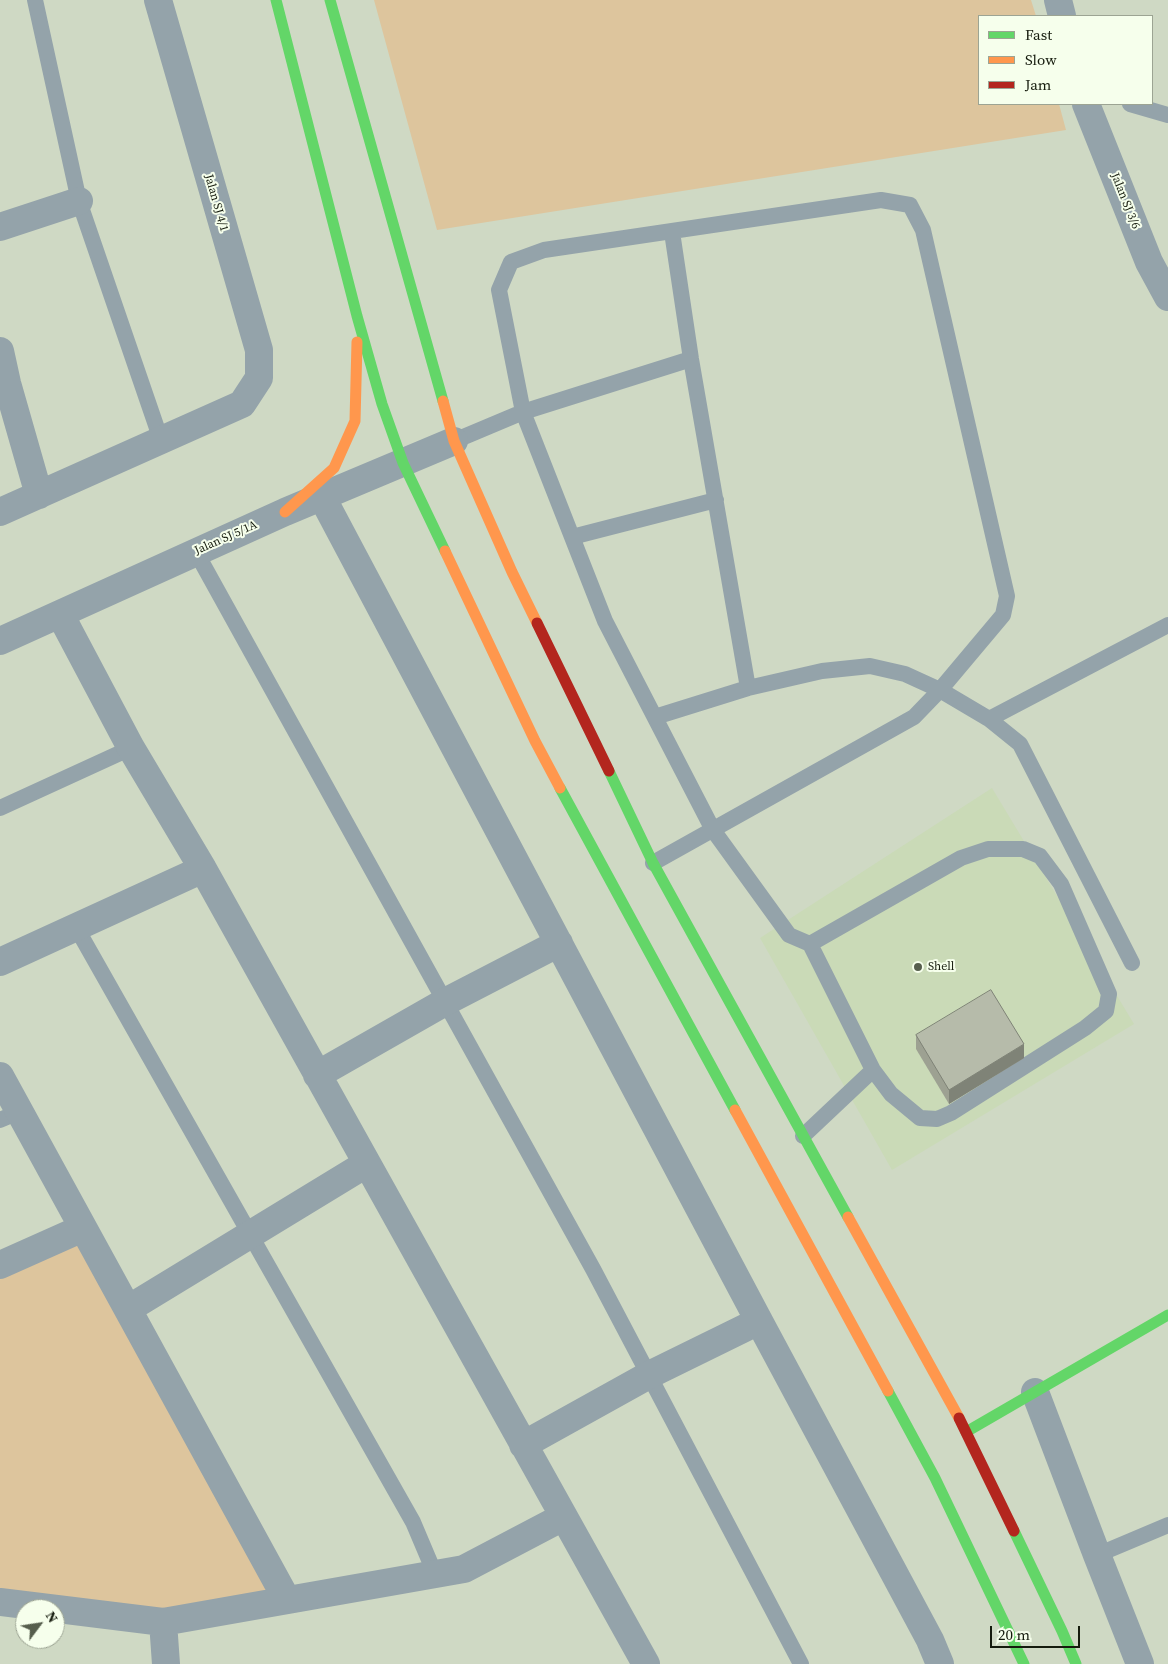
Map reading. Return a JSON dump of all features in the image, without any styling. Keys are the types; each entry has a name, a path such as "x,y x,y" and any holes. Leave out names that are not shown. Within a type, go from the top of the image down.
{"street":[{"name":"Jalan SJ 4/1","path":"158,0 259,350 259,378 242,404 161,440"},
{"path":"276,0 357,316 382,404 403,463 535,740 935,1478 1024,1664"},
{"path":"330,0 454,441 512,572 654,863 966,1432 1076,1664"},
{"path":"1058,0 1062,15"},
{"name":"Jalan SJ 3/6","path":"1086,105 1158,264 1168,297"},
{"path":"0,227 79,201"},
{"path":"285,512 334,468 354,421 357,316"},
{"path":"0,351 4,384 39,495"},
{"path":"0,512 161,440"},
{"name":"Jalan SJ 5/1A","path":"0,641 285,512 454,441"},
{"path":"322,497 930,1640 940,1664"},
{"path":"60,614 131,748 202,869 646,1664"},
{"path":"0,962 202,869"},
{"path":"317,1075 445,1002 559,944"},
{"path":"0,1076 10,1116 83,1228 287,1600"},
{"path":"128,1309 366,1164"},
{"path":"0,1265 83,1228"},
{"path":"966,1432 1168,1315"},
{"path":"523,1445 649,1375 759,1321"},
{"path":"1035,1392 1140,1664"},
{"path":"0,1602 163,1622 464,1569 563,1517"},
{"path":"163,1622 166,1664"}],"lane":[{"path":"36,0 79,201 161,440"},
{"path":"1133,105 1168,115"},
{"path":"654,863 713,830 914,717 940,690 1003,615 1007,596 923,230 910,205 881,200 544,250 511,262 499,290 523,412 605,621 713,830 789,935 810,944 873,1070 891,1094 920,1118 937,1119 951,1113 1068,1039 1106,1011 1109,994 1061,884 1040,856 1023,849 988,849 961,858 810,944"},
{"path":"672,232 691,359 748,688"},
{"path":"454,441 523,412 691,359"},
{"path":"572,538 716,500"},
{"path":"196,552 593,1269 801,1664"},
{"path":"989,719 1168,625"},
{"path":"655,717 748,688 822,671 870,666 904,674 940,690 989,719 1020,744 1132,963"},
{"path":"0,808 131,748"},
{"path":"76,927 413,1522 435,1574"},
{"path":"803,1136 873,1070"},
{"path":"1097,1555 1168,1525"}],"shaded area":[{"path":"374,0 1031,0 1036,15 978,15 978,105 1059,105 1066,130 437,230"},
{"path":"992,788 1134,1024 892,1170 760,938"},
{"path":"81,1234 280,1597 163,1619 65,1607 65,1599 15,1599 15,1601 0,1599 0,1270"}],"building":[{"path":"991,990 1024,1044 949,1090 916,1035"}],"traffic: fast":[{"path":"276,0 357,316 382,404 403,463 445,551"},
{"path":"330,0 443,401"},
{"path":"609,771 653,863 848,1217"},
{"path":"560,788 735,1110"},
{"path":"966,1432 1168,1315"},
{"path":"888,1391 935,1478 1024,1664"},
{"path":"1014,1531 1076,1664"}],"traffic: slow":[{"path":"285,512 334,468 355,421 357,342"},
{"path":"443,401 454,441 512,572 537,623"},
{"path":"445,551 535,741 560,788"},
{"path":"735,1110 888,1391"},
{"path":"848,1217 959,1418"}],"traffic: jam":[{"path":"537,623 609,771"},
{"path":"959,1418 1014,1531"}],"place":[{"name":"Shell","path":"918,967"}]}
